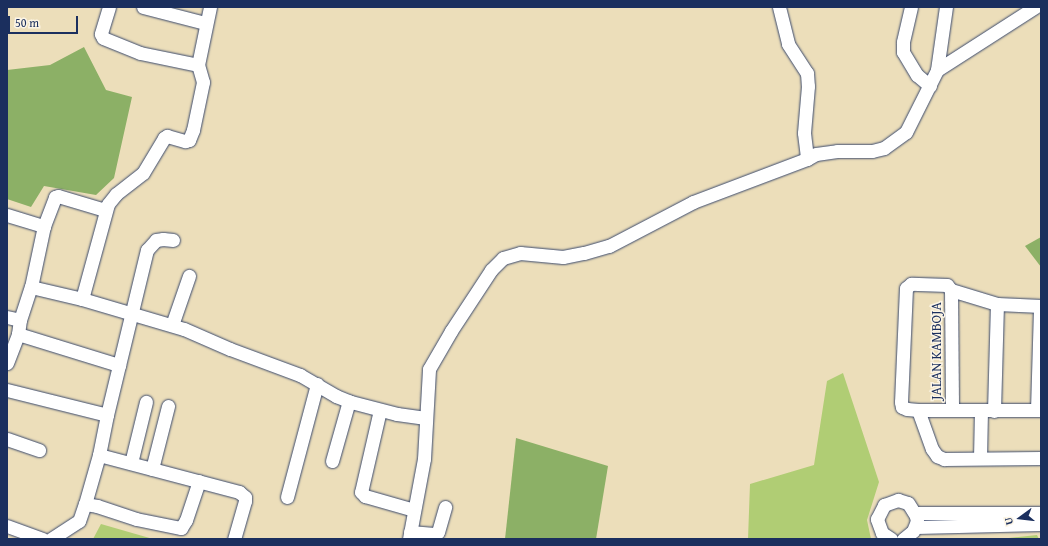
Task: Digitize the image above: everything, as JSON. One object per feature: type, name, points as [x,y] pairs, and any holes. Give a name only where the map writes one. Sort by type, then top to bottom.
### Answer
[{"type":"street","points":[[109,7],[101,34],[103,38],[140,52],[198,65]]},
{"type":"street","points":[[143,7],[205,23]]},
{"type":"street","points":[[82,299],[105,210],[116,194],[143,173],[164,138],[167,136],[185,141],[189,140],[193,130],[203,82],[198,65],[205,23],[210,7]]},
{"type":"street","points":[[779,7],[788,44],[807,73],[808,86],[804,132],[807,159]]},
{"type":"street","points":[[910,7],[903,42],[903,52],[917,75],[930,86]]},
{"type":"street","points":[[445,507],[438,532],[434,534],[409,536],[424,459],[428,377],[432,361],[491,270],[503,258],[520,253],[563,257],[609,246],[693,202],[807,159],[816,154],[837,151],[872,151],[884,148],[906,132],[930,86],[937,70],[946,7]]},
{"type":"street","points":[[937,70],[1035,7]]},
{"type":"street","points":[[7,363],[18,334],[20,320],[31,287],[44,226],[56,196],[105,210]]},
{"type":"street","points":[[7,215],[44,226]]},
{"type":"street","points":[[51,539],[79,521],[85,504],[99,455],[107,415],[147,250],[156,240],[173,240]]},
{"type":"street","points":[[172,325],[189,276]]},
{"type":"street","name":"JALAN KAMBOJA","points":[[911,284],[938,284],[946,285],[951,290],[952,410],[918,410],[902,407],[906,288],[911,284]]},
{"type":"street","points":[[31,287],[82,299],[172,325],[230,349],[279,366],[317,384],[336,396],[349,401],[380,410],[426,418]]},
{"type":"street","points":[[951,290],[997,304],[1041,306],[1039,410],[952,410]]},
{"type":"street","points":[[980,458],[988,411],[997,304]]},
{"type":"street","points":[[7,317],[20,320]]},
{"type":"street","points":[[18,334],[119,365]]},
{"type":"street","points":[[287,497],[317,384]]},
{"type":"street","points":[[7,390],[107,415]]},
{"type":"street","points":[[332,461],[349,401]]},
{"type":"street","points":[[131,463],[146,402]]},
{"type":"street","points":[[152,469],[168,406]]},
{"type":"street","points":[[380,410],[361,492],[365,496],[414,510]]},
{"type":"street","points":[[918,410],[932,449],[937,456],[944,459],[1041,458]]},
{"type":"street","points":[[7,439],[39,450]]},
{"type":"street","points":[[99,455],[239,492],[245,497],[234,539]]},
{"type":"street","points":[[85,504],[97,506],[136,519],[181,528],[186,520],[199,481]]},
{"type":"street","points":[[887,538],[879,529],[877,519],[884,505],[893,500],[903,501],[912,507],[915,513],[916,526],[910,535],[903,539]]},
{"type":"street","points":[[915,513],[1041,513]]},
{"type":"street","points":[[916,526],[1041,524]]},
{"type":"street","points":[[7,526],[43,539]]},
{"type":"green space","points":[[84,47],[106,90],[132,97],[114,178],[96,195],[44,186],[31,207],[7,199],[7,70],[50,65]]},
{"type":"green space","points":[[1041,237],[1041,267],[1025,246]]},
{"type":"green space","points":[[843,373],[879,482],[867,520],[871,539],[748,539],[750,484],[814,465],[827,381]]},
{"type":"green space","points":[[516,438],[608,466],[596,539],[505,539]]},
{"type":"green space","points":[[101,524],[153,539],[93,539]]},
{"type":"green space","points":[[1037,535],[1039,539],[999,539]]}]
